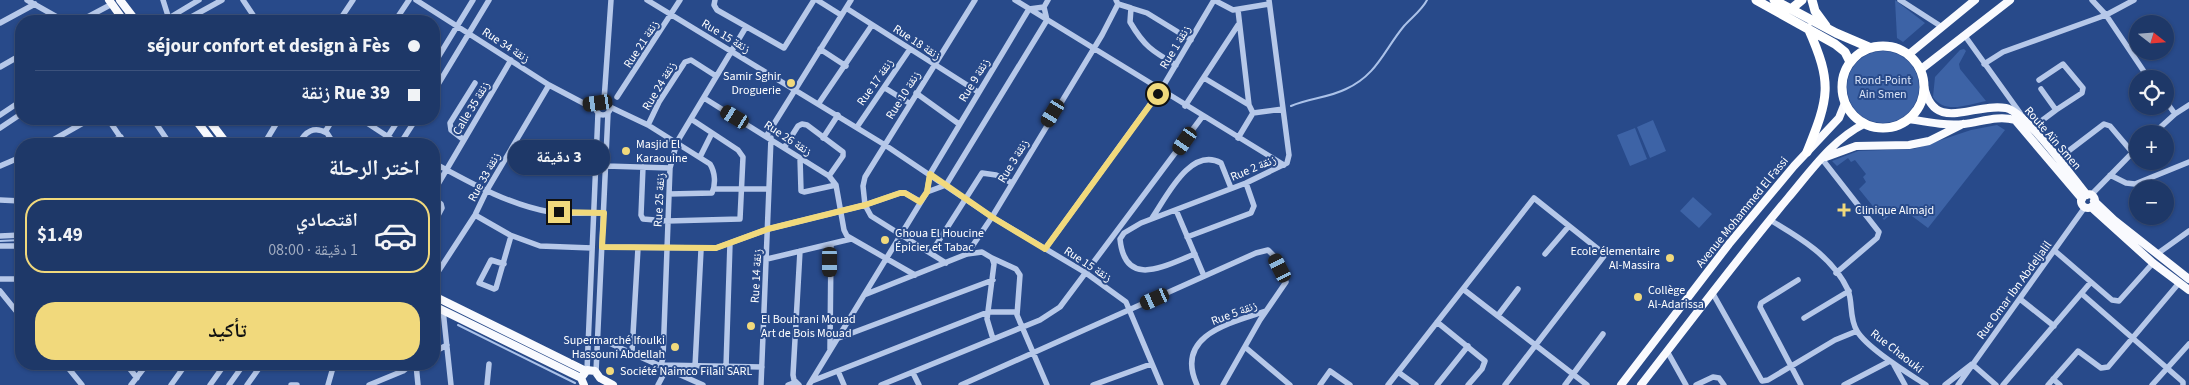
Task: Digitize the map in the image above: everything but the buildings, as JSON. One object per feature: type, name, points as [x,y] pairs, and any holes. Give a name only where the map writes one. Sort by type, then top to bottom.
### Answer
[{"type":"highway","points":[[1756,0],[1840,47],[1850,62]]},
{"type":"highway","points":[[1774,0],[1871,48]]},
{"type":"highway","points":[[1791,9],[1802,0]]},
{"type":"highway","points":[[1812,0],[1815,11],[1828,28]]},
{"type":"highway","points":[[1807,152],[1824,107],[1826,88],[1824,68],[1808,28]]},
{"type":"highway","points":[[1890,46],[1908,55],[1920,70],[1924,86],[1920,105],[1909,119],[1898,126],[1874,128],[1864,124],[1852,115],[1845,103],[1842,84],[1844,72],[1850,62],[1857,55],[1871,48],[1890,46]]},
{"type":"main road","points":[[120,0],[131,15]]},
{"type":"main road","points":[[1908,55],[1975,0]]},
{"type":"main road","points":[[1920,70],[2010,0]]},
{"type":"main road","points":[[111,2],[120,15]]},
{"type":"main road","name":"Route Aïn Smen","points":[[1924,86],[1928,102],[1941,112],[1948,114],[1988,107],[2006,108],[2015,111],[2058,159],[2088,201]]},
{"type":"main road","name":"Avenue Mohammed El Fassi","points":[[1621,385],[1729,244],[1807,152],[1839,118],[1845,103]]},
{"type":"main road","name":"Route Aïn Smen","points":[[1909,119],[1943,124],[1965,124],[1997,118],[2015,120],[2088,201]]},
{"type":"main road","points":[[1641,385],[1712,292],[1822,159],[1845,134],[1864,124]]},
{"type":"main road","points":[[1822,159],[1856,146],[1910,145],[1929,141],[1965,124]]},
{"type":"main road","points":[[200,125],[209,138]]},
{"type":"main road","points":[[213,125],[222,138]]},
{"type":"main road","points":[[2088,201],[2189,279]]},
{"type":"main road","points":[[2088,201],[2154,263],[2189,290]]},
{"type":"main road","points":[[440,299],[585,376]]},
{"type":"main road","points":[[440,309],[585,376],[598,378],[613,385]]},
{"type":"street","points":[[27,0],[54,15]]},
{"type":"street","points":[[163,0],[166,15]]},
{"type":"street","points":[[175,15],[199,0]]},
{"type":"street","points":[[195,15],[222,0]]},
{"type":"street","points":[[243,0],[253,15]]},
{"type":"street","points":[[343,15],[353,0]]},
{"type":"street","points":[[399,15],[409,0]]},
{"type":"street","name":"Rue 34 زنقة","points":[[416,0],[549,85],[587,105],[604,107]]},
{"type":"street","points":[[440,54],[473,0]]},
{"type":"street","points":[[440,81],[489,0]]},
{"type":"street","points":[[585,376],[594,213],[604,107],[611,0]]},
{"type":"street","name":"Rue 15 زنقة","points":[[647,0],[794,89]]},
{"type":"street","name":"Rue 21 زنقة","points":[[604,107],[617,97],[680,0]]},
{"type":"street","points":[[715,0],[714,5],[717,10],[780,47],[786,46],[815,0],[841,16]]},
{"type":"street","name":"Rue 14 زنقة","points":[[761,384],[768,229],[769,137],[794,89],[851,0]]},
{"type":"street","name":"Rue 10 زنقة","points":[[865,205],[863,186],[865,177],[974,0]]},
{"type":"street","name":"Rue 2 زنقة","points":[[1015,0],[1202,117],[1284,165]]},
{"type":"street","points":[[927,192],[946,185],[1047,20],[1044,7],[1048,0]]},
{"type":"street","points":[[1214,0],[1228,8],[1238,10],[1269,2],[1289,155],[1284,165]]},
{"type":"street","name":"Rue 1 زنقة","points":[[1045,249],[1160,90],[1214,0]]},
{"type":"street","points":[[1900,0],[1942,26]]},
{"type":"street","points":[[2092,0],[2106,15],[2143,70]]},
{"type":"street","points":[[1984,64],[1995,56],[2016,47],[2106,15],[2134,0]]},
{"type":"street","points":[[90,15],[111,2]]},
{"type":"street","points":[[1117,2],[1147,13],[1191,40]]},
{"type":"street","name":"Rue 3 زنقة","points":[[967,254],[992,217],[1092,48],[1117,2]]},
{"type":"street","points":[[0,23],[35,4]]},
{"type":"street","points":[[1029,9],[1044,7]]},
{"type":"street","name":"Rue 18 زنقة","points":[[846,8],[978,92]]},
{"type":"street","points":[[1131,8],[1130,22],[1145,45],[1176,65]]},
{"type":"street","name":"Rue 9 زنقة","points":[[930,174],[1029,9]]},
{"type":"street","points":[[1238,10],[1238,25],[1249,105],[1253,113]]},
{"type":"street","points":[[819,103],[846,66],[872,25]]},
{"type":"street","points":[[1185,106],[1238,25]]},
{"type":"street","name":"Rue 25 زنقة","points":[[664,367],[670,168],[677,142],[746,27]]},
{"type":"street","points":[[1965,36],[2030,126],[2082,93],[2083,88],[2063,64],[2039,80]]},
{"type":"street","points":[[820,49],[846,66]]},
{"type":"street","name":"Rue 17 زنقة","points":[[857,127],[910,49]]},
{"type":"street","points":[[0,67],[15,58]]},
{"type":"street","name":"Calle 35 زنقة","points":[[440,180],[511,60]]},
{"type":"street","name":"Rue 24 زنقة","points":[[648,125],[659,102],[685,62],[695,62],[716,76]]},
{"type":"street","points":[[1204,78],[1249,105]]},
{"type":"street","points":[[464,140],[451,130],[450,124],[475,83]]},
{"type":"street","name":"Rue 33 زنقة","points":[[440,269],[475,215],[487,190],[549,85]]},
{"type":"street","points":[[885,88],[909,103]]},
{"type":"street","points":[[794,89],[885,144],[930,174],[927,192],[810,383]]},
{"type":"street","points":[[2041,89],[2056,110]]},
{"type":"street","points":[[916,93],[959,124]]},
{"type":"street","name":"Rue 26 زنقة","points":[[704,98],[829,176],[836,185],[844,230],[852,239]]},
{"type":"street","points":[[0,115],[15,105]]},
{"type":"street","points":[[2163,125],[2189,105]]},
{"type":"street","points":[[604,107],[648,125],[700,157],[713,168],[714,189],[710,194],[669,194]]},
{"type":"street","points":[[598,378],[598,338],[606,166],[604,107]]},
{"type":"street","points":[[1253,113],[1283,109]]},
{"type":"street","points":[[1238,138],[1253,113]]},
{"type":"street","points":[[823,138],[838,115]]},
{"type":"street","points":[[881,385],[1051,315],[1060,308],[1202,117]]},
{"type":"street","points":[[0,128],[15,118]]},
{"type":"street","points":[[643,167],[641,215],[646,220],[738,221],[741,217],[743,157],[738,150],[691,119]]},
{"type":"street","points":[[784,148],[802,124],[807,125],[843,152],[829,176]]},
{"type":"street","points":[[2058,159],[2104,124],[2110,126],[2129,148]]},
{"type":"street","points":[[57,138],[79,125]]},
{"type":"street","points":[[112,125],[121,137]]},
{"type":"street","points":[[157,125],[166,138]]},
{"type":"street","points":[[268,138],[275,125]]},
{"type":"street","points":[[326,132],[330,125]]},
{"type":"street","points":[[369,125],[387,137],[395,125]]},
{"type":"street","points":[[404,138],[412,125]]},
{"type":"street","points":[[302,138],[305,133],[316,129],[326,132],[331,138]]},
{"type":"street","points":[[700,157],[712,133]]},
{"type":"street","name":"Rue Omar Ibn Abdeljalil","points":[[1958,385],[2055,251],[2088,201],[2110,174],[2129,155]]},
{"type":"street","points":[[800,158],[801,191],[836,185]]},
{"type":"street","points":[[1152,218],[1182,174],[1200,160],[1212,159],[1221,163],[1231,188]]},
{"type":"street","points":[[1822,159],[1879,232],[1877,238],[1836,273]]},
{"type":"street","points":[[0,166],[15,160]]},
{"type":"street","points":[[2110,174],[2126,183],[2135,184],[2189,162]]},
{"type":"street","name":"Rue 2 زنقة","points":[[1120,239],[1124,233],[1152,218],[1246,183],[1284,165]]},
{"type":"street","points":[[440,166],[487,190],[551,212],[604,213]]},
{"type":"street","points":[[606,166],[670,168]]},
{"type":"street","points":[[931,253],[982,173],[996,175],[1012,183]]},
{"type":"street","name":"Rue 15 زنقة","points":[[930,174],[992,217],[1086,273],[1126,302],[1130,310]]},
{"type":"street","points":[[1187,237],[1251,213],[1254,206],[1246,183]]},
{"type":"street","points":[[714,189],[769,190]]},
{"type":"street","points":[[602,247],[701,250],[716,248],[768,229],[865,205],[900,193],[905,193],[920,202]]},
{"type":"street","points":[[1388,385],[1532,199],[1538,200],[1604,253],[1604,258],[1535,344],[1505,385]]},
{"type":"street","points":[[0,200],[15,200]]},
{"type":"street","points":[[865,205],[871,216],[946,263]]},
{"type":"street","points":[[1176,210],[1204,276]]},
{"type":"street","points":[[475,215],[511,236],[540,246],[592,248]]},
{"type":"street","name":"Rue Chaouki","points":[[1770,220],[1812,246],[1836,273],[1849,292],[1851,312],[1857,331],[1891,362],[1926,385]]},
{"type":"street","points":[[1545,254],[1569,226]]},
{"type":"street","points":[[2157,254],[2189,231]]},
{"type":"street","points":[[0,236],[15,235]]},
{"type":"street","points":[[504,264],[491,260],[479,283],[495,289],[504,264],[511,236]]},
{"type":"street","points":[[1112,238],[1120,239],[1125,257],[1131,267],[1137,270],[1149,271],[1195,254]]},
{"type":"street","points":[[767,259],[852,239],[915,275]]},
{"type":"street","points":[[726,367],[730,243]]},
{"type":"street","points":[[830,245],[830,349]]},
{"type":"street","points":[[0,246],[15,246]]},
{"type":"street","points":[[632,352],[638,248]]},
{"type":"street","points":[[696,367],[701,250]]},
{"type":"street","points":[[961,385],[1256,253],[1268,250],[1273,255],[1286,282],[1266,311],[1224,385]]},
{"type":"street","points":[[788,385],[798,383],[793,374],[800,251]]},
{"type":"street","points":[[2055,251],[2112,300],[2119,301],[2154,263]]},
{"type":"street","points":[[864,295],[967,254],[982,252],[1016,270],[1020,275],[1016,312],[1047,385]]},
{"type":"street","points":[[992,258],[994,264],[988,325],[994,339]]},
{"type":"street","points":[[0,279],[15,279]]},
{"type":"street","points":[[836,339],[993,280]]},
{"type":"street","points":[[1798,280],[1760,305],[1760,310],[1801,385]]},
{"type":"street","points":[[2003,385],[2091,282]]},
{"type":"street","points":[[2048,385],[2078,350],[2101,368],[2107,368],[2179,282]]},
{"type":"street","points":[[1463,289],[1498,314],[1587,385]]},
{"type":"street","points":[[1498,314],[1518,289]]},
{"type":"street","points":[[0,291],[15,309]]},
{"type":"street","points":[[1712,292],[1761,379],[1768,380],[1835,340],[1857,331]]},
{"type":"street","points":[[1804,318],[1849,292]]},
{"type":"street","points":[[2082,294],[2183,382],[2183,385]]},
{"type":"street","points":[[2020,299],[2054,326]]},
{"type":"street","points":[[443,310],[450,385]]},
{"type":"street","points":[[1130,310],[1161,385]]},
{"type":"street","name":"Rue 5 زنقة","points":[[1197,385],[1190,366],[1191,358],[1206,335],[1233,322],[1266,311]]},
{"type":"street","points":[[810,383],[988,312],[1016,312]]},
{"type":"street","points":[[1437,322],[1485,361],[1482,368],[1468,385]]},
{"type":"street","points":[[1565,385],[1604,334]]},
{"type":"street","points":[[598,338],[703,385]]},
{"type":"street","points":[[2152,385],[2166,367],[2189,344]]},
{"type":"street","points":[[440,349],[447,345]]},
{"type":"street","points":[[1437,385],[1468,346]]},
{"type":"street","points":[[1245,347],[1290,385]]},
{"type":"street","points":[[1667,352],[1686,385]]},
{"type":"street","points":[[1844,385],[1891,362],[1905,385]]},
{"type":"street","points":[[487,385],[489,364]]},
{"type":"street","points":[[1093,385],[1151,364]]},
{"type":"street","points":[[1945,385],[1972,364],[1996,385]]},
{"type":"street","points":[[664,367],[762,368]]},
{"type":"street","points":[[658,385],[664,367]]},
{"type":"street","points":[[70,370],[82,385]]},
{"type":"street","points":[[131,370],[137,378]]},
{"type":"street","points":[[131,385],[143,370]]},
{"type":"street","points":[[171,385],[182,370]]},
{"type":"street","points":[[210,385],[221,370]]},
{"type":"street","points":[[229,385],[240,370]]},
{"type":"street","points":[[247,385],[258,370]]},
{"type":"street","points":[[328,385],[332,370]]},
{"type":"street","points":[[369,385],[404,370]]},
{"type":"street","points":[[417,370],[418,385]]},
{"type":"street","points":[[838,371],[844,385]]},
{"type":"street","points":[[1320,385],[1330,371],[1350,385]]},
{"type":"street","points":[[1398,372],[1416,385]]},
{"type":"street","points":[[913,373],[919,385]]},
{"type":"street","points":[[1696,385],[1713,376],[1719,378],[1724,385]]},
{"type":"street","points":[[387,378],[387,385]]},
{"type":"street","points":[[2053,379],[2060,385]]},
{"type":"street","points":[[752,385],[761,384]]},
{"type":"street","points":[[291,385],[297,385]]},
{"type":"green space","points":[[1895,0],[1925,23],[1903,42],[1897,38]]},
{"type":"green space","points":[[1964,49],[1966,51],[1959,64],[1960,69],[1986,101],[1958,107],[1944,106],[1933,97],[1935,77],[1960,50]]},
{"type":"green space","name":"Rond-Point Ain Smen","points":[[1883,51],[1903,57],[1913,67],[1919,87],[1913,107],[1903,117],[1883,123],[1863,117],[1853,107],[1847,87],[1853,67],[1863,57]]},
{"type":"green space","points":[[1653,120],[1666,151],[1650,158],[1637,127]]},
{"type":"green space","points":[[1997,125],[2005,130],[1928,228],[1900,207],[1884,220],[1859,189],[1866,182],[1863,177],[1866,174],[1855,160],[1851,162],[1848,158],[1837,166],[1832,161],[1858,151],[1914,149],[1971,130]]},
{"type":"green space","points":[[1635,128],[1647,159],[1630,166],[1617,135]]},
{"type":"green space","points":[[1693,197],[1712,214],[1699,228],[1680,211]]},
{"type":"waterway","points":[[1291,106],[1339,92],[1365,77],[1404,26],[1427,0]]},
{"type":"waterway","points":[[0,241],[15,240]]},
{"type":"waterway","points":[[458,325],[575,383]]},
{"type":"place","name":"Samir Sghir Droguerie","points":[[791,83]]},
{"type":"place","name":"Masjid El Karaouine","points":[[626,151]]},
{"type":"place","name":"Clinique Almajd","points":[[1844,210]]},
{"type":"place","name":"Ghoua El Houcine Épicier et Tabac","points":[[885,240]]},
{"type":"place","name":"Ecole élementaire Al-Massira","points":[[1670,258]]},
{"type":"place","name":"Collège Al-Adarissa","points":[[1638,297]]},
{"type":"place","name":"El Bouhrani Mouad Art de Bois Mouad","points":[[751,326]]},
{"type":"place","name":"Supermarché Ifoulki Hassouni Abdellah","points":[[675,347]]},
{"type":"place","name":"Société Naimco Filali SARL","points":[[610,371]]},
{"type":"route","points":[[559,212],[604,213],[602,247],[701,250],[724,246],[768,229],[884,200],[900,193],[905,193],[920,202],[927,192],[930,174],[992,217],[1045,249],[1158,94]]}]
